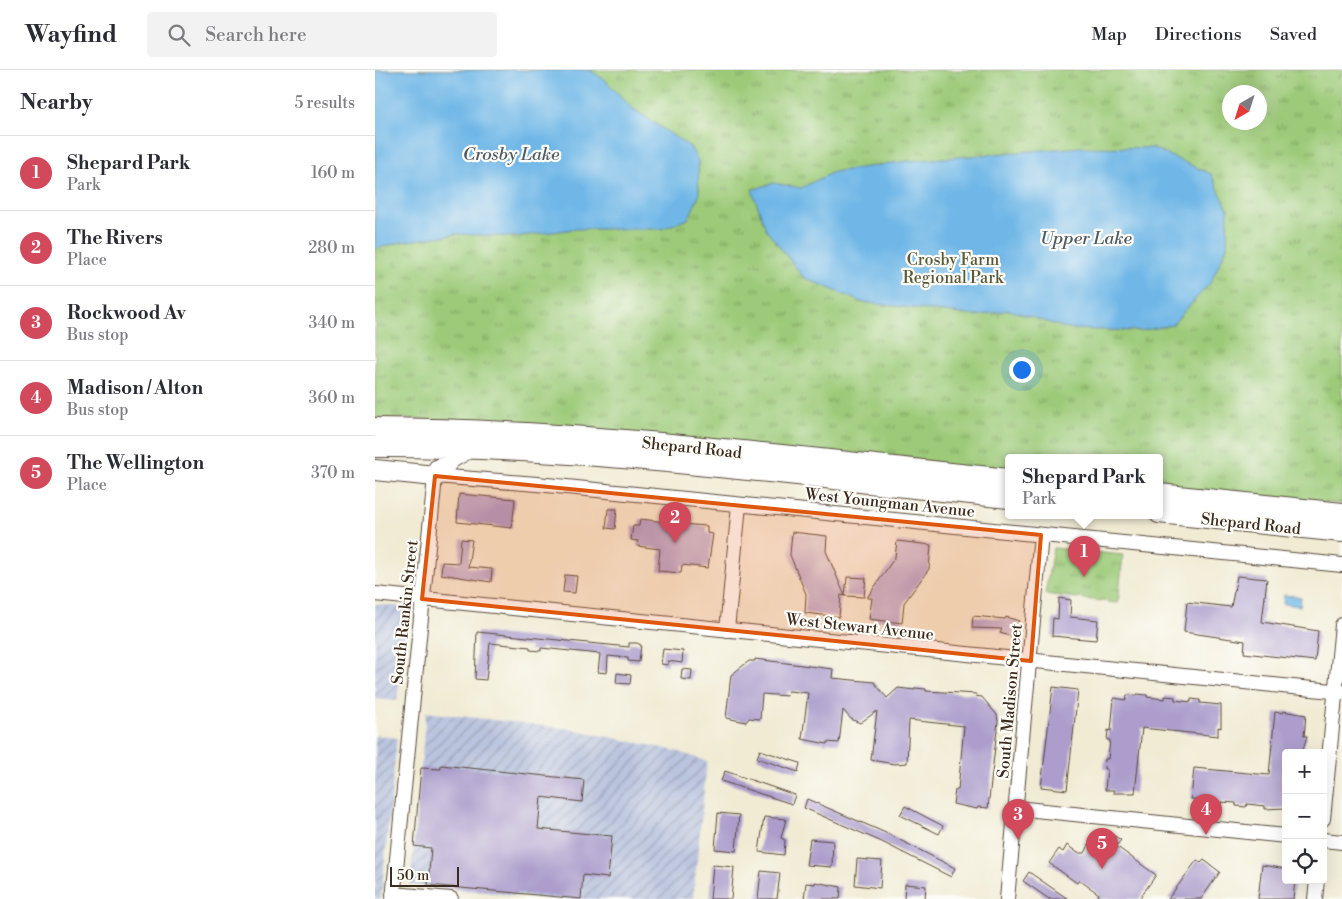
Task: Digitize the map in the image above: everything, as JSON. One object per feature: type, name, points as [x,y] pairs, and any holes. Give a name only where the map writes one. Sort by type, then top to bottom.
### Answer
[{"type":"highway","name":"Shepard Road","points":[[375,428],[506,431],[621,440],[1005,479]]},
{"type":"highway","points":[[375,428],[420,435],[438,448],[443,439],[449,437],[506,431]]},
{"type":"highway","name":"Shepard Road","points":[[375,447],[467,449],[608,458],[1005,498]]},
{"type":"highway","points":[[375,470],[435,476],[451,458],[467,449]]},
{"type":"highway","name":"Shepard Road","points":[[1163,494],[1342,513]]},
{"type":"highway","points":[[1285,507],[1342,517]]},
{"type":"highway","name":"Shepard Road","points":[[1163,513],[1342,532]]},
{"type":"street","name":"South Rankin Street","points":[[393,897],[438,448]]},
{"type":"street","name":"West Youngman Avenue","points":[[435,476],[1342,566]]},
{"type":"street","points":[[727,630],[739,505]]},
{"type":"street","name":"South Madison Street","points":[[1007,899],[1031,661],[1041,535]]},
{"type":"street","name":"West Stewart Avenue","points":[[375,594],[1339,692]]},
{"type":"street","points":[[1326,794],[1339,692],[1342,625]]},
{"type":"street","points":[[1016,808],[1282,836]]},
{"type":"street","points":[[1327,840],[1342,842]]},
{"type":"street","points":[[1315,899],[1317,884]]},
{"type":"street","points":[[393,897],[451,899]]},
{"type":"highlighted area","points":[[435,476],[1041,535],[1031,661],[422,599]]},
{"type":"shaded area","points":[[375,604],[403,607],[408,612],[397,701],[375,699]]},
{"type":"shaded area","points":[[426,712],[571,729],[672,750],[707,761],[693,899],[554,899],[410,885]]},
{"type":"shaded area","points":[[375,735],[397,738],[381,899],[375,899]]},
{"type":"green space","name":"Crosby Farm Regional Park","points":[[375,70],[1342,70],[1342,504],[1163,487],[1163,454],[1005,454],[1005,473],[447,420],[375,418]]},
{"type":"green space","points":[[1053,548],[1123,555],[1118,603],[1045,594]]},
{"type":"water","name":"Crosby Lake","points":[[375,70],[590,70],[606,81],[632,108],[690,147],[698,161],[699,196],[688,219],[661,229],[575,229],[515,237],[458,234],[401,242],[375,249]]},
{"type":"water","name":"Upper Lake","points":[[1080,147],[1152,148],[1211,174],[1228,209],[1227,247],[1211,282],[1172,325],[1140,331],[1069,329],[1009,310],[977,316],[861,302],[803,277],[766,229],[752,190],[773,183],[801,188],[833,172],[907,161]]},
{"type":"water","points":[[1284,595],[1301,597],[1300,606],[1283,604]]},
{"type":"building","points":[[459,494],[515,499],[512,528],[457,522]]},
{"type":"building","points":[[608,509],[617,509],[615,529],[606,528]]},
{"type":"building","points":[[675,517],[682,518],[681,524],[707,526],[707,533],[713,534],[708,568],[682,565],[681,573],[658,571],[660,549],[637,546],[638,541],[631,540],[633,526],[639,526],[640,519],[674,523]]},
{"type":"building","points":[[792,532],[827,536],[826,551],[845,596],[841,595],[839,617],[805,613],[806,594],[790,555]]},
{"type":"building","points":[[461,539],[472,540],[468,567],[492,569],[491,582],[441,574],[442,562],[459,563]]},
{"type":"building","points":[[897,541],[931,545],[929,569],[904,603],[902,623],[869,619],[872,598],[867,598],[895,557]]},
{"type":"building","points":[[565,575],[577,576],[575,593],[563,592]]},
{"type":"building","points":[[1237,576],[1267,579],[1262,622],[1318,631],[1315,661],[1244,653],[1245,641],[1184,632],[1187,602],[1231,607]]},
{"type":"building","points":[[847,577],[866,578],[864,597],[845,596]]},
{"type":"building","points":[[1059,598],[1071,600],[1070,617],[1098,620],[1096,640],[1052,636],[1053,618],[1058,619]]},
{"type":"building","points":[[973,616],[1005,619],[1006,617],[1019,621],[1013,637],[1000,633],[1002,629],[972,628]]},
{"type":"building","points":[[477,632],[629,647],[629,643],[637,643],[641,645],[639,662],[628,661],[628,658],[608,656],[607,673],[598,672],[600,654],[541,648],[541,651],[530,650],[530,647],[490,643],[486,680],[475,679]]},
{"type":"building","points":[[663,649],[683,651],[682,663],[668,661],[668,665],[661,664]]},
{"type":"building","points":[[755,659],[833,669],[832,678],[874,682],[887,698],[898,688],[977,694],[976,696],[982,697],[997,715],[998,721],[988,808],[978,807],[977,809],[953,804],[955,790],[958,790],[964,726],[909,720],[907,763],[894,764],[871,760],[877,711],[860,723],[851,719],[843,710],[839,743],[827,742],[827,744],[802,739],[808,693],[788,691],[787,696],[762,694],[760,719],[749,718],[746,722],[726,718],[731,675],[749,661],[755,661]]},
{"type":"building","points":[[682,669],[692,670],[691,680],[681,679]]},
{"type":"building","points":[[617,673],[631,675],[630,684],[616,683]]},
{"type":"building","points":[[1053,687],[1078,690],[1067,790],[1041,787]]},
{"type":"building","points":[[1137,694],[1165,699],[1165,696],[1175,697],[1175,700],[1191,702],[1191,699],[1200,700],[1200,703],[1221,705],[1221,728],[1218,727],[1218,736],[1142,728],[1135,793],[1113,793],[1114,790],[1105,790],[1107,769],[1104,769],[1105,759],[1108,759],[1110,740],[1107,740],[1108,730],[1111,731],[1114,698],[1126,700],[1127,695],[1137,696]]},
{"type":"building","points":[[1283,711],[1306,715],[1304,736],[1307,736],[1303,749],[1282,749],[1282,808],[1265,809],[1265,806],[1247,804],[1246,807],[1236,806],[1236,803],[1221,802],[1221,805],[1211,804],[1211,801],[1191,799],[1194,768],[1269,775],[1275,712],[1283,713]]},
{"type":"building","points":[[760,750],[800,763],[798,772],[757,758]]},
{"type":"building","points":[[441,765],[584,780],[582,802],[541,797],[538,829],[612,836],[608,878],[583,875],[581,899],[428,885],[431,848],[414,846],[421,768],[441,769]]},
{"type":"building","points":[[725,771],[795,795],[792,804],[721,781]]},
{"type":"building","points":[[807,799],[886,833],[955,868],[951,877],[882,842],[804,808]]},
{"type":"building","points":[[905,806],[943,826],[939,834],[900,815]]},
{"type":"building","points":[[718,813],[739,815],[736,851],[715,849]]},
{"type":"building","points":[[764,817],[786,819],[781,838],[785,840],[784,855],[759,852]]},
{"type":"building","points":[[1113,835],[1121,840],[1116,846],[1156,875],[1139,899],[1096,899],[1099,894],[1079,880],[1077,883],[1049,863],[1059,849],[1063,852],[1067,845],[1078,853],[1085,853],[1091,841],[1108,842]]},
{"type":"building","points":[[810,839],[833,841],[832,867],[806,865]]},
{"type":"building","points":[[857,859],[882,861],[880,888],[855,885]]},
{"type":"building","points":[[1197,860],[1201,863],[1204,860],[1220,872],[1201,899],[1168,899]]},
{"type":"building","points":[[713,865],[734,867],[731,899],[710,899]]},
{"type":"building","points":[[1262,865],[1282,868],[1282,884],[1295,884],[1293,899],[1258,899]]},
{"type":"building","points":[[761,871],[780,873],[777,899],[758,899]]},
{"type":"building","points":[[1029,872],[1068,899],[1049,899],[1023,881]]},
{"type":"building","points":[[815,882],[841,887],[840,899],[804,899],[806,883],[815,884]]},
{"type":"building","points":[[905,884],[926,886],[925,899],[904,899]]},
{"type":"place","name":"The Rivers","points":[[675,543]]},
{"type":"place","name":"Shepard Park","points":[[1084,577]]},
{"type":"place","name":"Madison / Alton","points":[[1206,835]]},
{"type":"place","name":"Rockwood Av","points":[[1018,840]]},
{"type":"place","name":"The Wellington","points":[[1102,869]]}]
